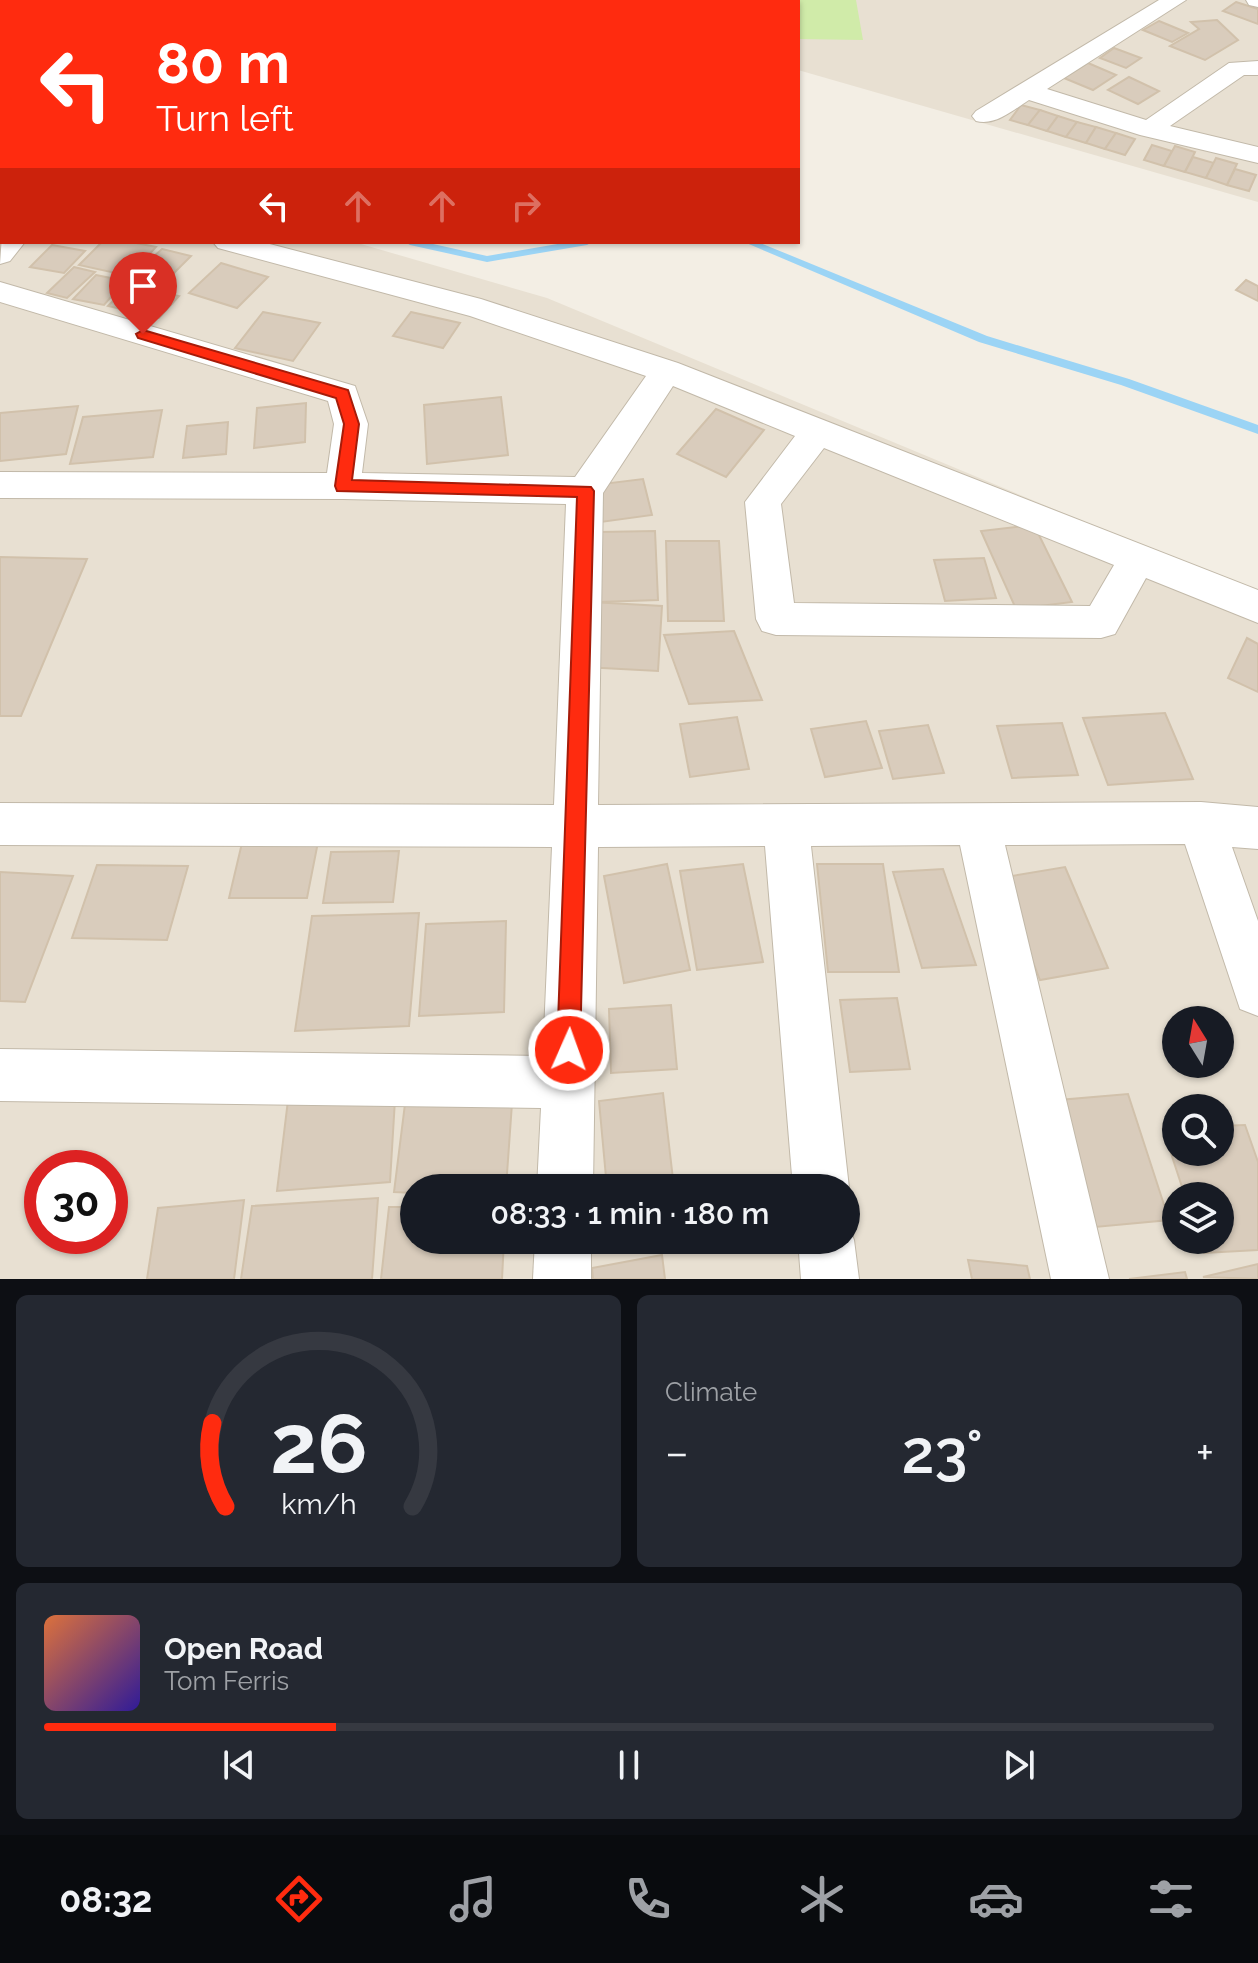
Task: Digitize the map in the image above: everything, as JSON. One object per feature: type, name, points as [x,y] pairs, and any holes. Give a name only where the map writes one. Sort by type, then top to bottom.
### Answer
[{"type":"street","points":[[985,116],[1175,0]]},
{"type":"street","points":[[1149,129],[1238,68],[1258,68]]},
{"type":"street","points":[[1027,91],[1149,129],[1258,155]]},
{"type":"street","points":[[236,244],[481,309],[666,371],[1258,607]]},
{"type":"street","points":[[0,292],[343,394],[351,424],[343,486]]},
{"type":"street","points":[[565,1174],[585,491],[666,371]]},
{"type":"street","points":[[819,430],[763,502],[776,619],[1101,622],[1138,558]]},
{"type":"street","points":[[0,485],[343,486],[585,491]]},
{"type":"street","points":[[0,824],[978,826],[1201,823],[1258,828]]},
{"type":"street","points":[[1201,823],[1258,991]]},
{"type":"street","points":[[786,826],[820,1174]]},
{"type":"street","points":[[978,826],[1080,1279]]},
{"type":"street","points":[[0,1075],[568,1082]]},
{"type":"street","points":[[562,1279],[563,1254]]},
{"type":"street","points":[[827,1254],[830,1279]]},
{"type":"shaded area","points":[[800,0],[1258,0],[1258,202],[800,71]]},
{"type":"shaded area","points":[[0,244],[361,244],[547,298],[1258,594],[1258,1279],[0,1279]]},
{"type":"green space","points":[[800,0],[856,0],[863,40],[800,39]]},
{"type":"building","points":[[1236,2],[1258,9],[1258,24],[1223,11]]},
{"type":"building","points":[[1217,20],[1238,40],[1205,60],[1170,46],[1199,29],[1191,22]]},
{"type":"building","points":[[1159,21],[1188,33],[1172,42],[1143,30]]},
{"type":"building","points":[[1114,48],[1141,58],[1126,68],[1100,58]]},
{"type":"building","points":[[1088,63],[1116,75],[1093,90],[1064,78]]},
{"type":"building","points":[[1129,77],[1159,91],[1138,104],[1108,90]]},
{"type":"building","points":[[1021,105],[1040,110],[1028,125],[1010,120]]},
{"type":"building","points":[[1040,110],[1058,116],[1047,131],[1028,125]]},
{"type":"building","points":[[1058,116],[1077,122],[1066,137],[1047,131]]},
{"type":"building","points":[[1077,122],[1096,127],[1086,143],[1066,137]]},
{"type":"building","points":[[1096,127],[1116,133],[1105,149],[1086,143]]},
{"type":"building","points":[[1116,133],[1135,139],[1125,155],[1105,149]]},
{"type":"building","points":[[1152,145],[1172,151],[1164,166],[1144,160]]},
{"type":"building","points":[[1175,146],[1195,152],[1185,172],[1164,166]]},
{"type":"building","points":[[1193,157],[1214,163],[1206,178],[1185,172]]},
{"type":"building","points":[[1216,158],[1237,164],[1227,185],[1206,178]]},
{"type":"building","points":[[1235,169],[1256,175],[1249,191],[1227,185]]},
{"type":"building","points":[[100,244],[156,247],[129,276],[79,265]]},
{"type":"building","points":[[52,245],[85,251],[64,273],[30,267]]},
{"type":"building","points":[[162,249],[191,256],[163,284],[132,276]]},
{"type":"building","points":[[221,263],[268,277],[237,308],[189,293]]},
{"type":"building","points":[[74,267],[95,272],[67,298],[47,293]]},
{"type":"building","points":[[96,275],[125,281],[104,305],[73,299]]},
{"type":"building","points":[[1246,280],[1258,286],[1258,301],[1236,290]]},
{"type":"building","points":[[129,285],[179,296],[159,318],[108,306]]},
{"type":"building","points":[[263,312],[320,323],[293,361],[235,348]]},
{"type":"building","points":[[411,312],[460,323],[443,348],[393,336]]},
{"type":"building","points":[[501,397],[508,455],[427,464],[424,405]]},
{"type":"building","points":[[306,403],[305,442],[254,448],[257,408]]},
{"type":"building","points":[[78,406],[66,454],[0,461],[0,413]]},
{"type":"building","points":[[716,409],[764,430],[726,477],[677,454]]},
{"type":"building","points":[[162,410],[153,457],[70,464],[83,417]]},
{"type":"building","points":[[228,422],[226,454],[183,458],[187,426]]},
{"type":"building","points":[[643,479],[652,515],[601,522],[594,485]]},
{"type":"building","points":[[1034,525],[1072,602],[1016,609],[981,531]]},
{"type":"building","points":[[655,531],[658,600],[599,602],[599,532]]},
{"type":"building","points":[[666,541],[719,541],[724,621],[668,621]]},
{"type":"building","points":[[0,557],[87,559],[21,716],[0,716]]},
{"type":"building","points":[[984,558],[996,598],[945,601],[934,560]]},
{"type":"building","points":[[591,602],[662,606],[658,671],[584,667]]},
{"type":"building","points":[[734,631],[762,700],[689,704],[664,635]]},
{"type":"building","points":[[1247,638],[1258,644],[1258,692],[1228,678]]},
{"type":"building","points":[[1165,713],[1193,779],[1108,785],[1083,718]]},
{"type":"building","points":[[737,717],[749,769],[690,777],[680,724]]},
{"type":"building","points":[[866,721],[882,768],[825,777],[811,729]]},
{"type":"building","points":[[1062,723],[1078,775],[1012,778],[997,726]]},
{"type":"building","points":[[928,725],[944,773],[893,779],[879,731]]},
{"type":"building","points":[[318,842],[307,898],[229,898],[242,843]]},
{"type":"building","points":[[399,851],[393,902],[323,903],[331,852]]},
{"type":"building","points":[[667,864],[690,970],[624,983],[604,876]]},
{"type":"building","points":[[743,864],[763,962],[697,970],[680,871]]},
{"type":"building","points":[[817,864],[883,864],[899,972],[828,972]]},
{"type":"building","points":[[97,865],[188,866],[167,940],[72,938]]},
{"type":"building","points":[[1065,867],[1108,968],[1040,980],[1000,878]]},
{"type":"building","points":[[943,869],[976,965],[922,968],[893,872]]},
{"type":"building","points":[[0,872],[73,876],[25,1002],[0,1001]]},
{"type":"building","points":[[419,913],[409,1026],[295,1031],[312,916]]},
{"type":"building","points":[[506,921],[504,1012],[419,1016],[426,924]]},
{"type":"building","points":[[897,998],[910,1069],[850,1072],[840,1000]]},
{"type":"building","points":[[671,1005],[677,1069],[611,1073],[609,1009]]},
{"type":"building","points":[[396,1083],[390,1182],[277,1191],[289,1092]]},
{"type":"building","points":[[407,1088],[513,1089],[507,1174],[400,1174],[400,1192],[394,1192]]},
{"type":"building","points":[[663,1093],[672,1174],[606,1174],[599,1101]]},
{"type":"building","points":[[1128,1094],[1162,1198],[1162,1221],[1095,1227],[1059,1100]]},
{"type":"building","points":[[1234,1125],[1245,1125],[1258,1162],[1258,1250],[1234,1251],[1234,1182],[1180,1182],[1175,1166],[1234,1166]]},
{"type":"building","points":[[378,1198],[372,1279],[241,1279],[252,1206]]},
{"type":"building","points":[[244,1200],[234,1279],[147,1279],[158,1208]]},
{"type":"building","points":[[389,1207],[400,1207],[400,1254],[503,1254],[502,1279],[381,1279]]},
{"type":"building","points":[[662,1255],[665,1279],[593,1279],[592,1268]]},
{"type":"building","points":[[968,1260],[1027,1266],[1030,1279],[972,1279]]},
{"type":"building","points":[[1258,1264],[1258,1279],[1203,1277]]},
{"type":"building","points":[[1185,1272],[1187,1279],[1129,1279]]},
{"type":"waterway","points":[[419,244],[487,259],[575,244]]},
{"type":"waterway","points":[[754,244],[983,339],[1125,382],[1258,430]]},
{"type":"route","points":[[143,334],[343,394],[351,424],[343,486],[585,491],[569,1050]]}]
